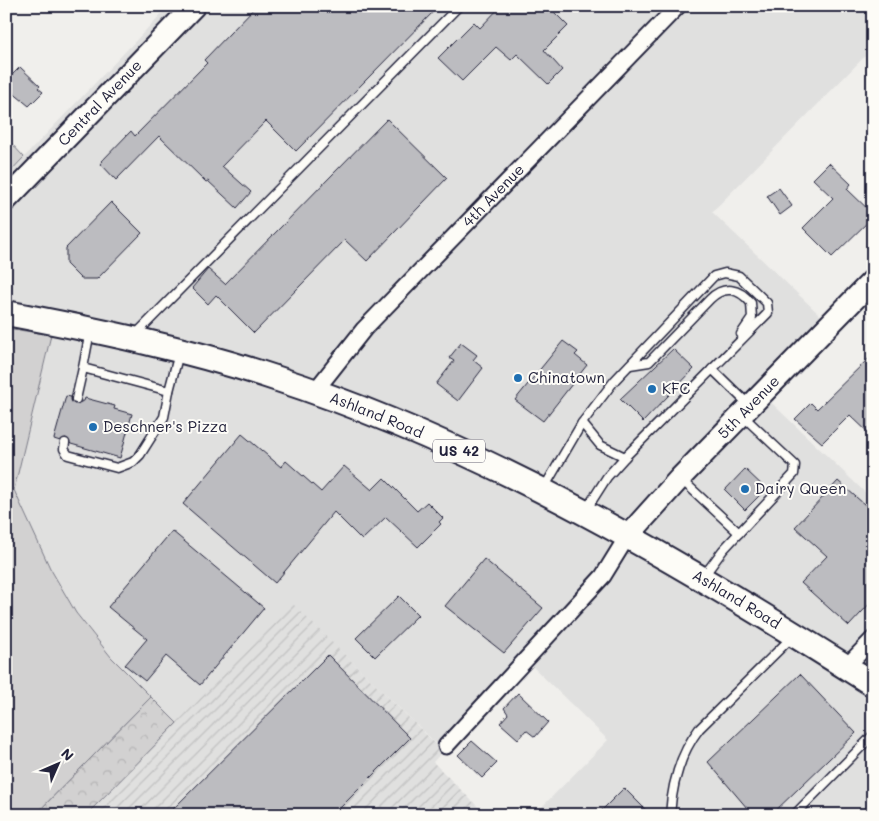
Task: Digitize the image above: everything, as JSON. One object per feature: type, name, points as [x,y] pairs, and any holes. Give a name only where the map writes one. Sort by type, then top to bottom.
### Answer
[{"type":"main road","name":"Ashland Road","points":[[6,313],[179,350],[248,369],[315,392],[428,436],[542,492],[627,537],[702,579],[873,684]]},
{"type":"street","name":"Central Avenue","points":[[6,200],[194,6]]},
{"type":"street","name":"4th Avenue","points":[[315,392],[364,329],[678,6]]},
{"type":"street","name":"5th Avenue","points":[[627,537],[680,478],[873,280]]},
{"type":"street","points":[[446,746],[603,576],[627,537]]},
{"type":"street","points":[[846,667],[873,639]]},
{"type":"lane","points":[[131,339],[459,6]]},
{"type":"lane","points":[[542,492],[582,423],[615,380],[714,276],[725,273],[739,276],[767,303],[768,313],[625,457],[607,478],[584,514]]},
{"type":"lane","points":[[630,365],[649,362],[717,292],[724,290],[739,291],[750,303],[752,318],[746,328],[688,387],[682,400]]},
{"type":"lane","points":[[76,398],[90,330]]},
{"type":"lane","points":[[65,442],[64,449],[68,455],[117,468],[128,464],[140,455],[164,417],[179,350]]},
{"type":"lane","points":[[83,368],[169,391]]},
{"type":"lane","points":[[702,579],[739,533],[794,474],[795,465],[712,369]]},
{"type":"lane","points":[[582,423],[600,446],[625,457]]},
{"type":"lane","points":[[680,478],[739,533]]},
{"type":"lane","points":[[670,815],[679,767],[688,744],[699,730],[794,634]]},
{"type":"lane","points":[[794,815],[873,735]]},
{"type":"shaded area","points":[[169,6],[873,6],[873,48],[712,212],[822,317],[755,387],[873,500],[873,815],[534,815],[608,740],[530,664],[448,755],[293,605],[177,723],[111,657],[76,613],[50,568],[14,490],[51,336],[6,328],[6,176]]},
{"type":"shaded area","points":[[293,604],[443,751],[433,762],[486,815],[86,815]]},
{"type":"green space","points":[[11,143],[24,157],[6,176],[6,150]]},
{"type":"green space","points":[[6,328],[51,335],[14,490],[50,568],[76,613],[111,657],[151,697],[35,815],[6,815]]},
{"type":"green space","points":[[151,697],[177,723],[86,815],[35,815]]},
{"type":"building","points":[[256,6],[439,6],[296,151],[266,121],[222,166],[251,192],[237,208],[208,181],[206,182],[159,136],[116,180],[100,163],[131,131],[135,136],[207,63],[204,60]]},
{"type":"building","points":[[501,6],[548,6],[568,26],[544,50],[562,70],[548,84],[517,54],[511,60],[496,47],[462,81],[438,58],[474,22],[480,28]]},
{"type":"building","points":[[20,67],[40,86],[38,88],[43,92],[29,106],[6,87],[6,81]]},
{"type":"building","points":[[387,119],[447,178],[367,261],[345,240],[254,333],[216,295],[208,304],[192,288],[208,269],[225,284]]},
{"type":"building","points":[[829,163],[851,184],[847,189],[873,214],[873,217],[832,257],[803,228],[833,198],[813,179]]},
{"type":"building","points":[[779,188],[792,206],[780,215],[767,196]]},
{"type":"building","points":[[111,202],[142,233],[97,279],[81,279],[66,264],[66,248]]},
{"type":"building","points":[[563,341],[578,352],[575,355],[587,365],[543,421],[515,400]]},
{"type":"building","points":[[461,343],[477,355],[473,360],[483,368],[458,401],[436,384],[454,361],[449,358]]},
{"type":"building","name":"KFC","points":[[673,349],[694,369],[643,422],[620,399]]},
{"type":"building","points":[[873,354],[873,437],[850,415],[822,443],[795,419],[811,403],[817,409]]},
{"type":"building","name":"Deschner's Pizza","points":[[66,396],[71,397],[74,404],[84,401],[85,398],[115,406],[114,409],[132,414],[120,458],[71,444],[66,438],[60,441],[54,439]]},
{"type":"building","points":[[242,434],[281,467],[286,461],[321,492],[344,466],[372,490],[384,478],[417,511],[427,502],[443,518],[439,522],[441,524],[418,547],[386,517],[362,540],[334,512],[275,583],[183,504]]},
{"type":"building","name":"Dairy Queen","points":[[745,469],[766,489],[745,510],[725,490]]},
{"type":"building","points":[[838,481],[873,512],[873,600],[849,626],[801,583],[827,556],[795,527]]},
{"type":"building","points":[[172,531],[264,608],[200,685],[166,656],[145,681],[125,665],[147,639],[108,607]]},
{"type":"building","points":[[484,559],[543,608],[504,653],[445,606]]},
{"type":"building","points":[[399,596],[418,615],[375,657],[356,638]]},
{"type":"building","points":[[328,655],[410,738],[333,815],[167,815]]},
{"type":"building","points":[[800,674],[856,733],[771,815],[753,815],[708,762]]},
{"type":"building","points":[[518,693],[548,722],[535,737],[526,730],[518,739],[500,723],[508,714],[504,708]]},
{"type":"building","points":[[472,741],[497,763],[482,778],[458,755]]},
{"type":"building","points":[[624,788],[651,815],[597,815]]},
{"type":"place","name":"Chinatown","points":[[518,378]]},
{"type":"place","name":"KFC","points":[[652,389]]},
{"type":"place","name":"Deschner's Pizza","points":[[93,427]]},
{"type":"place","name":"Dairy Queen","points":[[745,489]]}]
